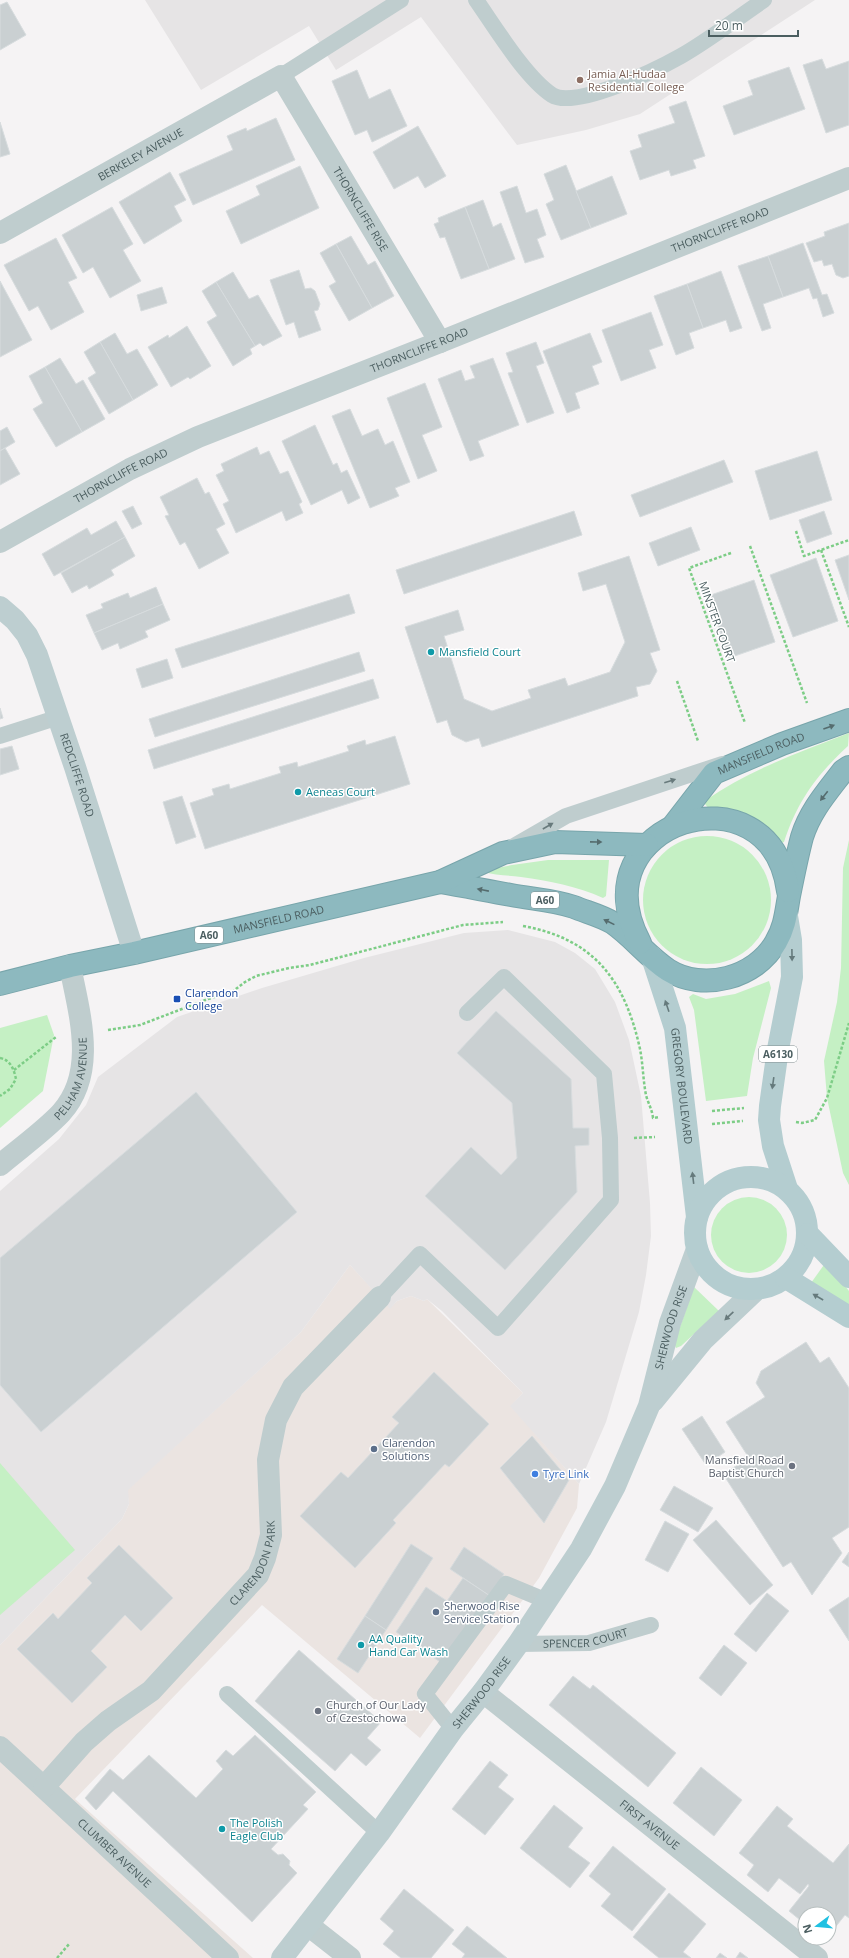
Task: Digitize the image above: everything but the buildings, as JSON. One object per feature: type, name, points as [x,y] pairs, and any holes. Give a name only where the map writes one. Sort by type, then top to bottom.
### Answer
[{"type":"highway","name":"MANSFIELD ROAD","points":[[673,826],[714,773],[782,744],[849,720]]},
{"type":"highway","name":"MANSFIELD ROAD","points":[[440,882],[546,900],[572,907],[612,922],[669,970],[685,977],[714,980],[729,978],[753,967],[764,958],[781,934],[803,836],[814,808],[843,771],[849,767]]},
{"type":"highway","name":"MANSFIELD ROAD","points":[[646,951],[632,930],[628,914],[627,896],[633,867],[647,845],[658,835],[673,826],[688,820],[707,818],[723,819],[741,825],[754,832],[764,840],[782,865],[787,880],[788,907]]},
{"type":"highway","name":"MANSFIELD ROAD","points":[[0,984],[70,966],[134,954],[440,882],[503,853],[555,842],[647,845]]},
{"type":"main road","name":"REDCLIFFE ROAD","points":[[0,607],[15,620],[27,635],[37,655],[59,717],[134,954]]},
{"type":"main road","name":"GREGORY BOULEVARD","points":[[787,1190],[773,1146],[769,1113],[792,977],[788,907]]},
{"type":"main road","name":"GREGORY BOULEVARD","points":[[646,951],[675,1028],[697,1217],[695,1233],[697,1249],[703,1263],[717,1278],[726,1284],[741,1289],[757,1289],[772,1286],[786,1278],[798,1266],[805,1251],[808,1234],[806,1218],[798,1202],[787,1190],[774,1181],[758,1177],[743,1177],[727,1182],[714,1191],[704,1203],[697,1217]]},
{"type":"main road","points":[[808,1234],[849,1277]]},
{"type":"main road","name":"SHERWOOD RISE","points":[[282,1958],[379,1833],[453,1729],[483,1692],[518,1644],[582,1549],[615,1486],[649,1406],[670,1323],[697,1249]]},
{"type":"main road","points":[[786,1278],[849,1317]]},
{"type":"main road","name":"SHERWOOD RISE","points":[[649,1406],[703,1340],[757,1289]]},
{"type":"street","name":"BERKELEY AVENUE","points":[[0,233],[281,76]]},
{"type":"street","name":"THORNCLIFFE RISE","points":[[281,76],[440,342]]},
{"type":"street","name":"THORNCLIFFE ROAD","points":[[0,542],[130,469],[198,437],[849,178]]},
{"type":"street","name":"PELHAM AVENUE","points":[[0,1165],[61,1112],[78,1086],[82,1066],[83,1032],[70,966]]},
{"type":"street","name":"CLARENDON PARK","points":[[44,1787],[84,1742],[108,1721],[151,1692],[258,1575],[265,1558],[271,1535],[268,1460],[276,1420],[294,1387],[380,1297]]},
{"type":"street","name":"FIRST AVENUE","points":[[483,1692],[817,1958]]},
{"type":"street","name":"CLUMBER AVENUE","points":[[0,1748],[228,1958]]},
{"type":"street","points":[[308,1925],[350,1958]]},
{"type":"lane","points":[[281,76],[401,0]]},
{"type":"lane","points":[[476,0],[527,71],[553,95],[575,98],[614,87],[681,56],[764,0]]},
{"type":"lane","points":[[0,736],[59,717]]},
{"type":"lane","points":[[503,853],[566,816],[782,744]]},
{"type":"lane","points":[[380,1297],[420,1254],[498,1328],[611,1200],[610,1138],[604,1074],[504,977],[467,1013]]},
{"type":"lane","points":[[453,1729],[424,1694],[506,1584],[547,1601]]},
{"type":"lane","name":"SPENCER COURT","points":[[518,1644],[589,1643],[651,1625]]},
{"type":"lane","points":[[227,1694],[379,1833]]},
{"type":"path","points":[[796,530],[804,556],[849,540]]},
{"type":"path","points":[[750,546],[807,702]]},
{"type":"path","points":[[821,550],[849,627]]},
{"type":"path","name":"MINSTER COURT","points":[[731,553],[689,568],[745,723]]},
{"type":"path","points":[[677,681],[698,741]]},
{"type":"path","points":[[101,1030],[140,1025],[208,999],[232,992],[256,976],[345,956]]},
{"type":"path","points":[[685,1120],[769,1113],[802,1123],[815,1120],[827,1098],[849,1023]]},
{"type":"path","points":[[14,1070],[60,1033]]},
{"type":"path","points":[[0,1058],[10,1064],[14,1070],[16,1079],[10,1089],[0,1096]]},
{"type":"path","points":[[651,1105],[653,1118],[685,1120],[785,1111],[796,1122]]},
{"type":"path","points":[[58,1958],[70,1943]]},
{"type":"shaded area","name":"Jamia Al-Hudaa Residential College","points":[[145,0],[815,0],[640,114],[586,130],[517,145],[421,17],[336,70],[309,26],[201,90]]},
{"type":"shaded area","points":[[508,930],[555,942],[575,953],[595,969],[615,1002],[629,1040],[641,1096],[650,1203],[651,1236],[646,1275],[639,1312],[606,1422],[579,1484],[510,1406],[523,1393],[442,1311],[427,1299],[424,1301],[411,1296],[397,1301],[390,1309],[350,1265],[301,1332],[128,1490],[129,1504],[122,1519],[0,1645],[0,1191],[59,1139],[86,1105],[98,1077],[177,1017],[262,988],[364,958],[464,933]]},
{"type":"shaded area","points":[[350,1265],[390,1308],[397,1301],[411,1296],[424,1301],[427,1299],[523,1393],[511,1406],[579,1484],[577,1508],[539,1578],[420,1738],[262,1605],[75,1799],[253,1958],[0,1958],[0,1645],[122,1519],[129,1504],[127,1490],[301,1332]]},
{"type":"green space","points":[[849,733],[848,746],[817,778],[809,790],[795,814],[784,842],[779,844],[709,809],[705,804],[706,800],[722,789],[757,771]]},
{"type":"green space","points":[[707,836],[731,841],[752,855],[766,876],[771,900],[766,924],[752,945],[731,959],[707,964],[683,959],[662,945],[648,924],[643,900],[648,876],[662,855],[683,841]]},
{"type":"green space","points":[[849,840],[849,1185],[843,1173],[827,1098],[824,1061],[837,1002],[841,968],[843,868]]},
{"type":"green space","points":[[548,860],[609,860],[606,896],[603,898],[583,890],[552,882],[497,875],[482,871]]},
{"type":"green space","points":[[769,981],[771,988],[753,1058],[747,1096],[706,1101],[694,1010],[689,997],[693,994],[706,999],[735,994]]},
{"type":"green space","points":[[47,1015],[54,1035],[43,1091],[0,1128],[0,1028]]},
{"type":"green space","points":[[749,1197],[763,1200],[776,1208],[784,1221],[787,1235],[784,1249],[776,1262],[763,1270],[749,1273],[735,1270],[722,1262],[714,1249],[711,1235],[714,1221],[722,1208],[735,1200]]},
{"type":"green space","points":[[826,1262],[849,1291],[849,1308],[811,1283]]},
{"type":"green space","points":[[694,1287],[719,1311],[681,1346],[676,1348],[674,1344]]},
{"type":"green space","points":[[0,1463],[75,1550],[0,1615]]},
{"type":"place","name":"Jamia Al-Hudaa Residential College","points":[[580,80]]},
{"type":"place","name":"Mansfield Court","points":[[431,652]]},
{"type":"place","name":"Aeneas Court","points":[[298,792]]},
{"type":"place","name":"Clarendon College","points":[[177,999]]},
{"type":"place","name":"Clarendon Solutions","points":[[374,1449]]},
{"type":"place","name":"Mansfield Road Baptist Church","points":[[792,1466]]},
{"type":"place","name":"Tyre Link","points":[[535,1474]]},
{"type":"place","name":"Sherwood Rise Service Station","points":[[436,1612]]},
{"type":"place","name":"AA Quality Hand Car Wash","points":[[361,1645]]},
{"type":"place","name":"Church of Our Lady of Czestochowa","points":[[318,1711]]},
{"type":"place","name":"The Polish Eagle Club","points":[[222,1829]]}]
